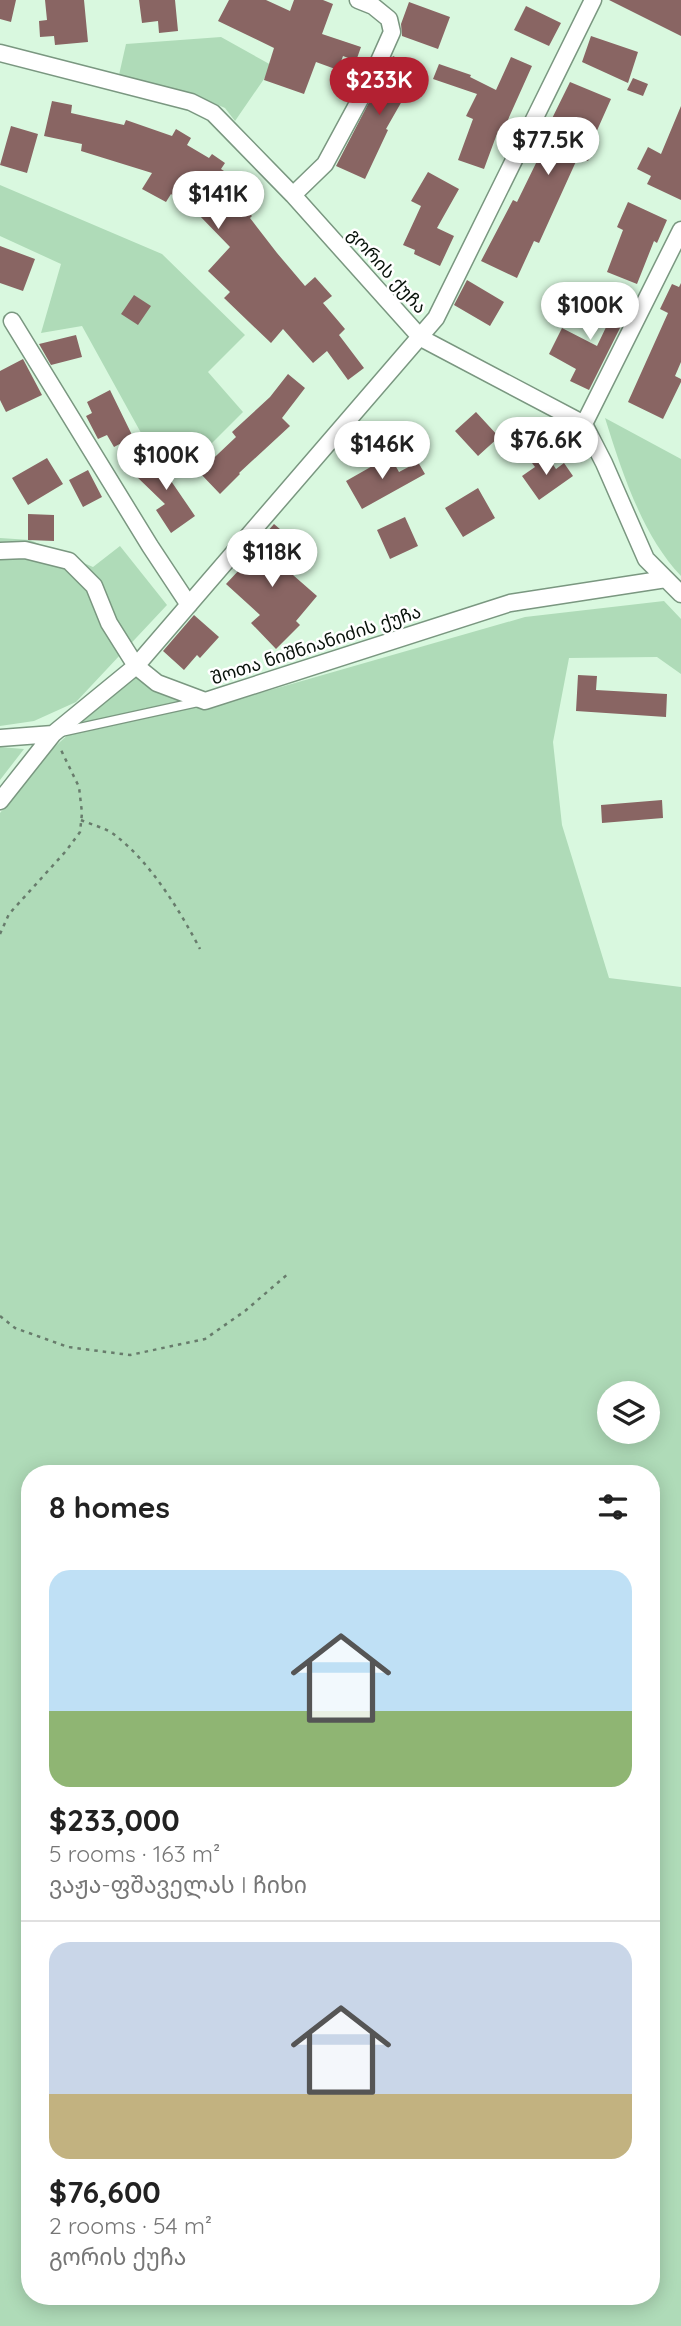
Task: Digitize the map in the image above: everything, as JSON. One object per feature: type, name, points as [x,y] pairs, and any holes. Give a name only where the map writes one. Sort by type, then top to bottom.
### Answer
[{"type":"street","points":[[293,195],[325,164],[371,79],[392,32],[389,19],[373,6],[358,0]]},
{"type":"street","points":[[0,801],[53,734],[136,666],[436,318],[593,0]]},
{"type":"street","name":"გორის ქუჩა","points":[[0,53],[191,102],[213,113],[293,195],[421,338],[584,424]]},
{"type":"street","points":[[681,230],[584,424],[646,559],[681,594]]},
{"type":"street","points":[[12,321],[189,606]]},
{"type":"street","name":"შოთა ნიშნიანიძის ქუჩა","points":[[0,551],[24,550],[69,561],[94,586],[108,623],[136,666],[157,683],[205,701],[509,603],[666,579]]},
{"type":"street","points":[[0,738],[53,734]]},
{"type":"lane","points":[[53,734],[205,701]]},
{"type":"path","points":[[0,934],[9,914],[80,832],[79,787],[53,734]]},
{"type":"path","points":[[81,820],[115,835],[145,866],[183,916],[200,949]]},
{"type":"path","points":[[0,1316],[15,1328],[68,1347],[130,1355],[205,1339],[245,1311],[289,1273]]},
{"type":"green space","points":[[221,37],[273,66],[235,121],[225,108],[200,97],[119,75],[126,44]]},
{"type":"green space","points":[[0,185],[162,254],[245,335],[208,372],[243,412],[195,460],[180,437],[151,451],[82,326],[41,333],[61,264],[0,236]]},
{"type":"green space","points":[[605,418],[681,459],[681,576],[667,560],[644,522],[626,481]]},
{"type":"green space","points":[[0,538],[30,540],[93,567],[120,546],[167,605],[76,702],[34,721],[0,726]]},
{"type":"green space","points":[[664,601],[681,619],[681,674],[657,657],[569,658],[553,742],[562,825],[609,978],[681,987],[681,2326],[0,2326],[0,813],[50,751],[133,676],[164,693],[208,708],[525,617]]},
{"type":"green space","points":[[0,747],[24,749],[0,780]]},
{"type":"building","points":[[0,0],[16,0],[11,22],[0,19]]},
{"type":"building","points":[[45,0],[84,0],[88,42],[55,45],[54,36],[40,37],[39,21],[47,20]]},
{"type":"building","points":[[139,0],[175,0],[178,31],[159,33],[158,21],[142,23]]},
{"type":"building","points":[[229,0],[266,0],[290,11],[294,0],[323,0],[333,4],[322,34],[361,47],[356,61],[343,56],[338,70],[316,62],[304,94],[264,80],[274,48],[218,21]]},
{"type":"building","points":[[609,0],[681,0],[681,36]]},
{"type":"building","points":[[409,2],[450,17],[438,49],[402,36],[401,24]]},
{"type":"building","points":[[526,6],[561,23],[549,46],[514,30]]},
{"type":"building","points":[[591,36],[638,52],[628,83],[582,62]]},
{"type":"building","points":[[393,56],[424,71],[412,97],[406,94],[386,129],[388,130],[365,179],[336,166]]},
{"type":"building","points":[[511,57],[532,66],[502,133],[498,131],[484,169],[458,160],[473,119],[466,116],[477,94],[433,79],[439,64],[471,75],[470,77],[496,90]]},
{"type":"building","points":[[633,78],[648,84],[643,96],[627,90]]},
{"type":"building","points":[[570,82],[611,99],[595,135],[599,137],[588,161],[578,157],[539,243],[534,241],[517,278],[481,261],[513,200],[517,202],[539,157],[534,155]]},
{"type":"building","points":[[52,101],[72,105],[71,113],[124,125],[126,120],[172,136],[176,129],[191,138],[187,145],[209,158],[212,154],[225,163],[221,169],[233,177],[225,188],[252,216],[250,218],[305,286],[315,277],[332,296],[323,303],[345,329],[339,335],[364,368],[348,380],[327,351],[313,363],[283,329],[271,343],[224,298],[230,292],[208,271],[230,247],[197,213],[171,194],[166,202],[142,189],[152,173],[81,151],[82,144],[44,136]]},
{"type":"building","points":[[681,106],[681,200],[647,184],[651,176],[637,169],[648,147],[661,154]]},
{"type":"building","points":[[11,126],[38,134],[27,173],[0,165]]},
{"type":"building","points":[[428,172],[459,189],[437,228],[454,236],[440,266],[414,254],[415,250],[403,245],[421,206],[411,201]]},
{"type":"building","points":[[628,202],[667,220],[657,243],[654,241],[637,284],[607,272],[623,230],[617,227]]},
{"type":"building","points":[[0,246],[35,259],[23,291],[0,283]]},
{"type":"building","points":[[467,280],[504,302],[490,326],[454,305]]},
{"type":"building","points":[[681,283],[681,362],[675,376],[681,379],[681,382],[663,419],[628,402],[668,313],[660,309],[672,284],[679,287]]},
{"type":"building","points":[[597,293],[630,308],[589,390],[570,381],[576,369],[549,354],[562,328],[597,346],[608,323],[588,314]]},
{"type":"building","points":[[134,295],[151,306],[138,325],[121,314]]},
{"type":"building","points":[[76,335],[82,357],[51,365],[39,344]]},
{"type":"building","points":[[23,359],[42,395],[6,412],[0,400],[0,371]]},
{"type":"building","points":[[288,374],[305,388],[282,418],[290,426],[220,494],[199,472],[236,437],[232,432],[270,397]]},
{"type":"building","points":[[110,390],[133,437],[114,447],[107,435],[98,439],[86,416],[92,413],[87,402]]},
{"type":"building","points":[[476,412],[499,437],[478,456],[455,431]]},
{"type":"building","points":[[158,452],[177,470],[169,478],[195,516],[171,533],[156,510],[165,504],[136,476]]},
{"type":"building","points":[[545,453],[556,469],[564,463],[573,476],[539,500],[522,476],[535,467],[532,463]]},
{"type":"building","points":[[390,456],[399,472],[418,462],[425,474],[362,509],[346,481]]},
{"type":"building","points":[[47,458],[63,484],[28,505],[12,478]]},
{"type":"building","points":[[88,470],[102,497],[83,507],[69,480]]},
{"type":"building","points":[[478,488],[495,518],[463,537],[445,508]]},
{"type":"building","points":[[28,514],[54,515],[54,541],[28,540]]},
{"type":"building","points":[[405,517],[418,546],[390,559],[377,530]]},
{"type":"building","points":[[274,524],[294,541],[277,561],[317,596],[296,621],[300,625],[276,649],[251,623],[260,615],[226,584],[254,554],[250,551]]},
{"type":"building","points":[[194,615],[219,637],[200,658],[197,655],[184,670],[163,651]]},
{"type":"building","points":[[578,675],[597,676],[596,690],[667,694],[666,717],[576,711]]},
{"type":"building","points":[[662,800],[663,818],[602,823],[601,805]]}]
